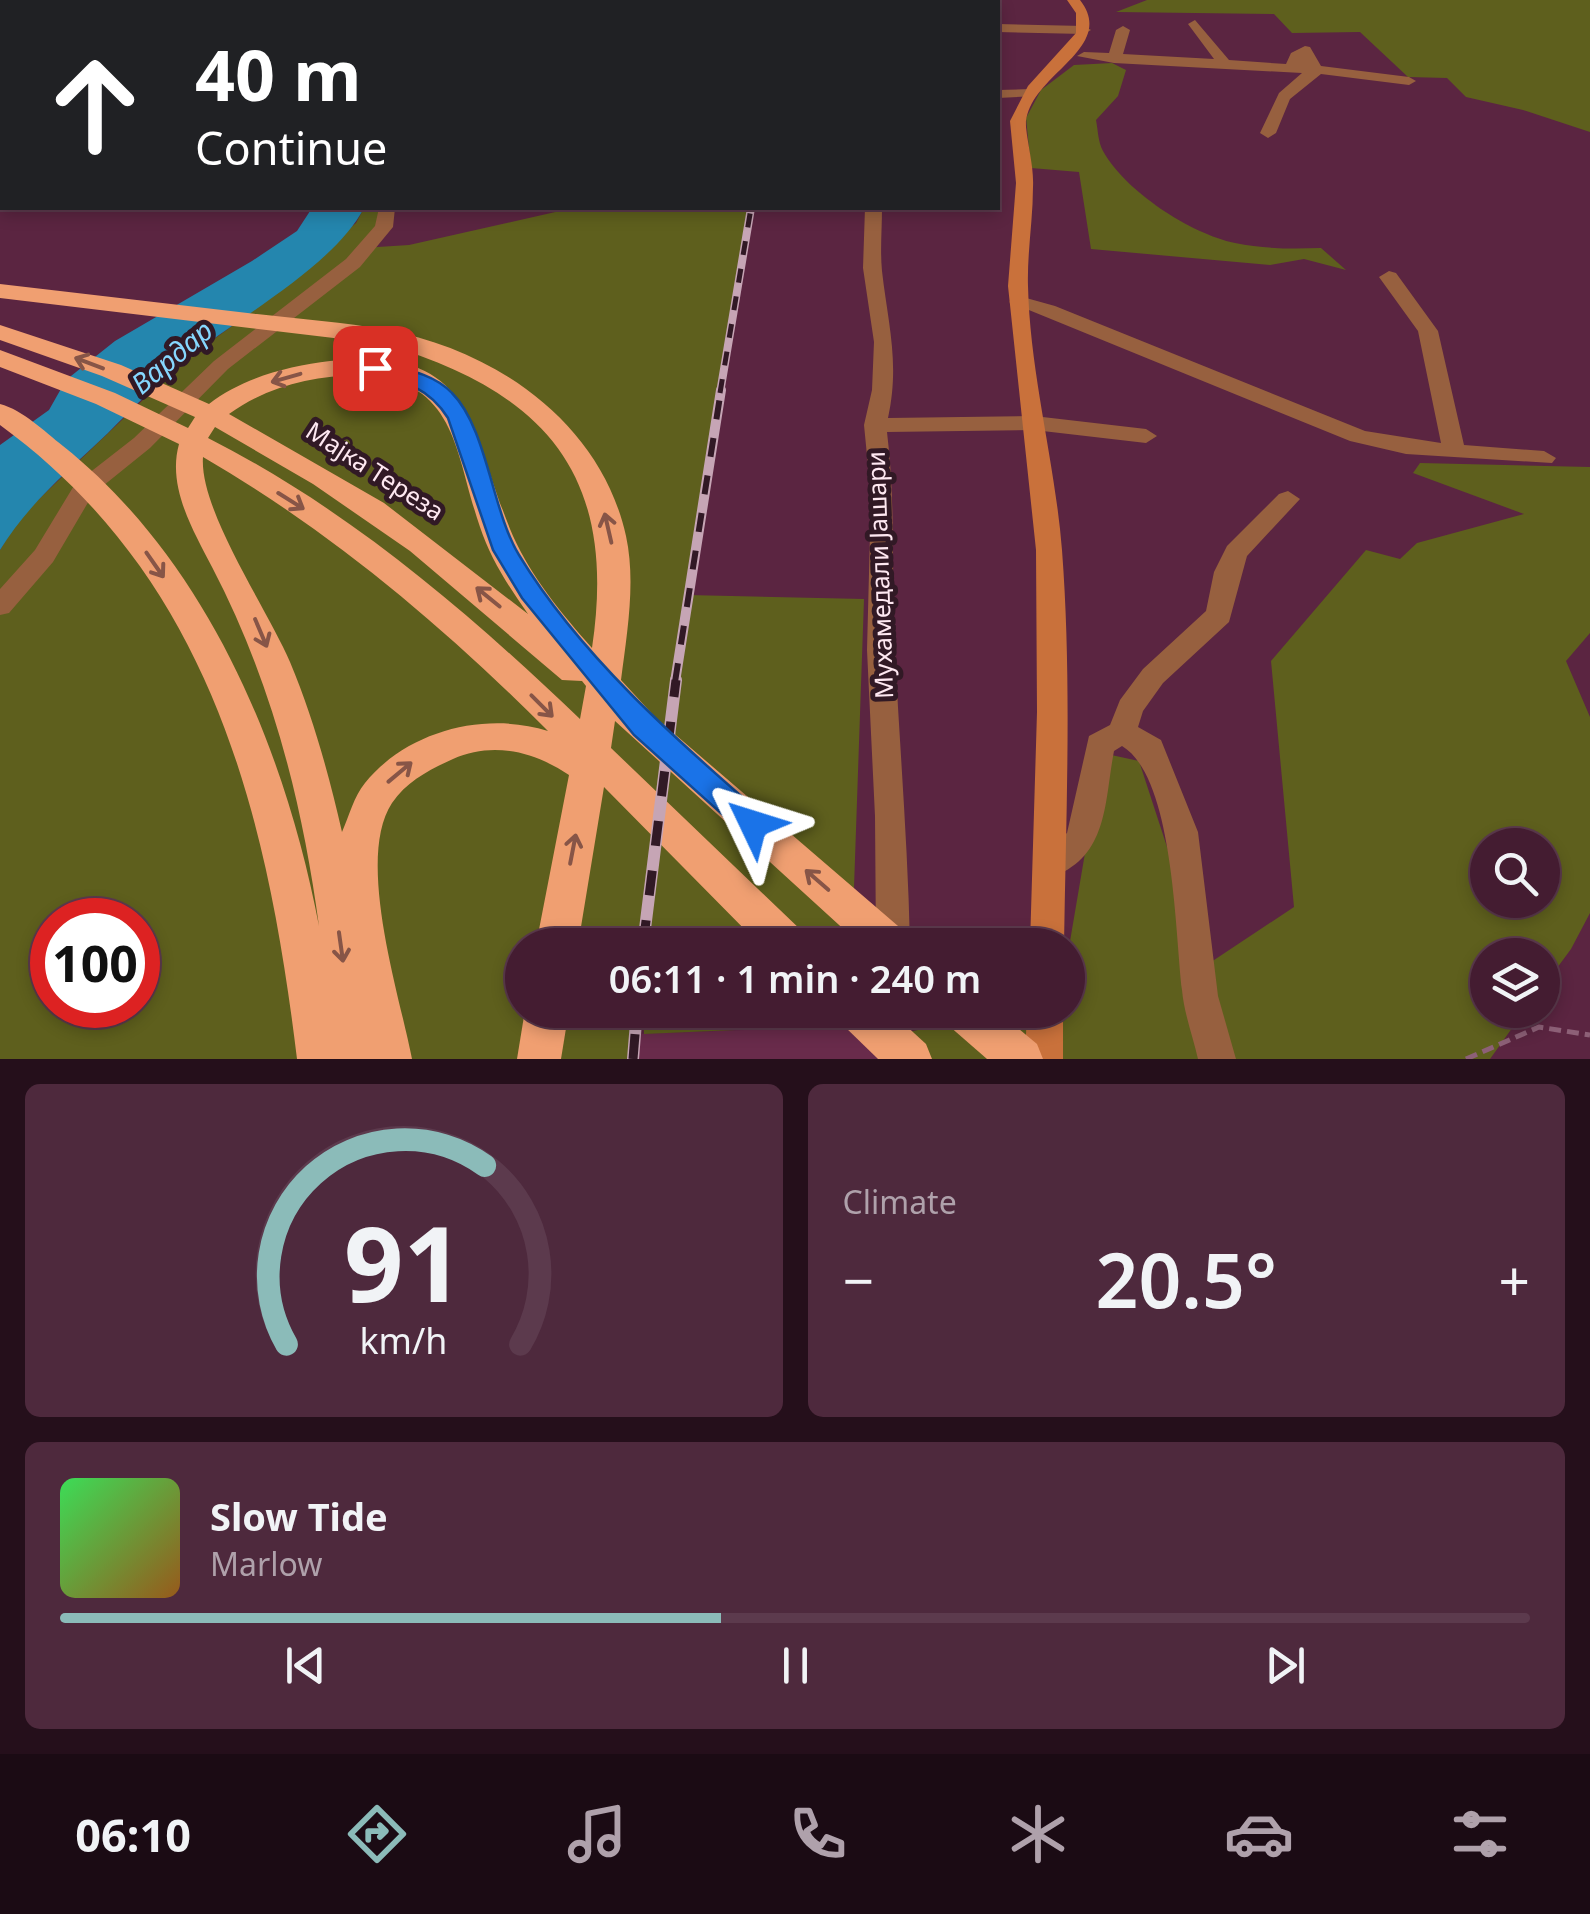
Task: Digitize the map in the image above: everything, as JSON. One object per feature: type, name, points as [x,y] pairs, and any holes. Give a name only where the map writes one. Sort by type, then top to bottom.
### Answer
[{"type":"highway","points":[[0,291],[316,326],[408,343],[488,375],[532,402],[561,430],[595,484],[611,537],[610,626],[560,928]]},
{"type":"highway","name":"Мајка Тереза","points":[[0,332],[19,355],[194,442],[366,550],[434,605],[528,692],[770,928]]},
{"type":"highway","name":"Мајка Тереза","points":[[19,355],[197,409],[350,496],[464,578],[643,727],[872,928]]},
{"type":"highway","points":[[355,1059],[333,893],[310,774],[261,632],[192,491],[188,459],[198,432],[219,408],[260,386],[296,375],[344,368],[387,370],[416,378],[445,397],[458,418],[485,503],[515,569],[558,628],[643,727]]},
{"type":"highway","points":[[0,412],[113,508],[176,594],[238,712],[288,868],[319,1059]]},
{"type":"highway","points":[[390,1059],[378,983],[359,910],[355,855],[375,800],[403,768],[453,743],[508,737],[539,740],[569,755],[680,844]]},
{"type":"highway","points":[[539,1059],[543,1028]]},
{"type":"highway","points":[[877,1028],[910,1059]]},
{"type":"highway","points":[[985,1028],[1021,1059]]},
{"type":"main road","points":[[1048,928],[1049,550],[1019,302],[1025,184],[1018,121],[1031,93],[1083,40],[1083,14],[1072,0]]},
{"type":"main road","points":[[1044,1059],[1045,1028]]},
{"type":"street","points":[[1196,24],[1224,64]]},
{"type":"street","points":[[1000,28],[1083,40],[1114,59],[1224,64],[1409,81]]},
{"type":"street","points":[[1114,59],[1123,30]]},
{"type":"street","points":[[1268,133],[1272,111],[1291,88],[1317,71]]},
{"type":"street","points":[[1000,94],[1031,93]]},
{"type":"street","points":[[0,606],[44,556],[84,489],[142,443],[221,366],[353,263],[384,226],[387,210]]},
{"type":"street","name":"Мухамедали Јашари","points":[[873,210],[872,268],[884,342],[882,390],[875,425],[882,496],[880,650],[891,816],[891,928]]},
{"type":"street","points":[[1389,277],[1428,332],[1454,451]]},
{"type":"street","points":[[1019,302],[1048,310],[1358,436],[1406,447],[1544,458]]},
{"type":"street","points":[[875,425],[1034,423],[1146,436]]},
{"type":"street","points":[[1050,864],[1082,838],[1100,744],[1122,732],[1130,708],[1153,676],[1219,614],[1227,572],[1236,552],[1288,499]]},
{"type":"street","points":[[1122,732],[1150,748],[1182,832],[1200,996],[1214,1059],[1192,1059]]},
{"type":"street","points":[[894,1028],[895,1059]]},
{"type":"path","points":[[1466,1059],[1539,1027],[1590,1036]]},
{"type":"shaded area","points":[[1147,0],[1590,0],[1590,132],[1466,97],[1447,78],[1408,77],[1360,32],[1292,33],[1274,14],[1116,12]]},
{"type":"shaded area","points":[[1112,63],[1126,70],[1118,96],[1096,120],[1103,151],[1127,181],[1161,209],[1218,238],[1267,247],[1321,248],[1346,270],[1304,259],[1270,265],[1091,249],[1079,172],[1031,168],[1026,118],[1041,90],[1074,65]]},
{"type":"shaded area","points":[[363,210],[387,210],[386,217],[362,248],[409,245],[564,210],[751,210],[687,595],[864,599],[853,928],[505,928],[505,1028],[636,1028],[633,1059],[0,1059],[0,550],[17,522],[42,496],[185,360],[239,321],[356,223]]},
{"type":"shaded area","points":[[1420,463],[1590,467],[1590,633],[1566,661],[1590,717],[1590,913],[1560,964],[1560,938],[1470,938],[1470,1028],[1512,1028],[1490,1059],[884,1059],[885,1037],[927,1028],[1085,1028],[1085,928],[1072,928],[1102,753],[1139,761],[1183,896],[1193,974],[1294,907],[1271,661],[1366,550],[1400,559],[1417,543],[1524,514],[1413,473]]},
{"type":"shaded area","points":[[644,1028],[781,1028],[644,1034]]},
{"type":"shaded area","points":[[851,1028],[879,1059],[633,1059],[635,1034]]},
{"type":"water","name":"Вардар","points":[[311,210],[363,210],[350,230],[308,271],[156,386],[36,503],[0,550],[0,445],[49,410],[66,380],[115,341],[297,231]]},
{"type":"railway","points":[[720,393],[751,210]]},
{"type":"railway","points":[[675,682],[721,390]]},
{"type":"railway","points":[[645,928],[676,680]]},
{"type":"railway","points":[[633,1059],[636,1028]]},
{"type":"route","points":[[375,368],[416,378],[445,397],[458,418],[504,550],[530,592],[643,727],[753,824]]}]
